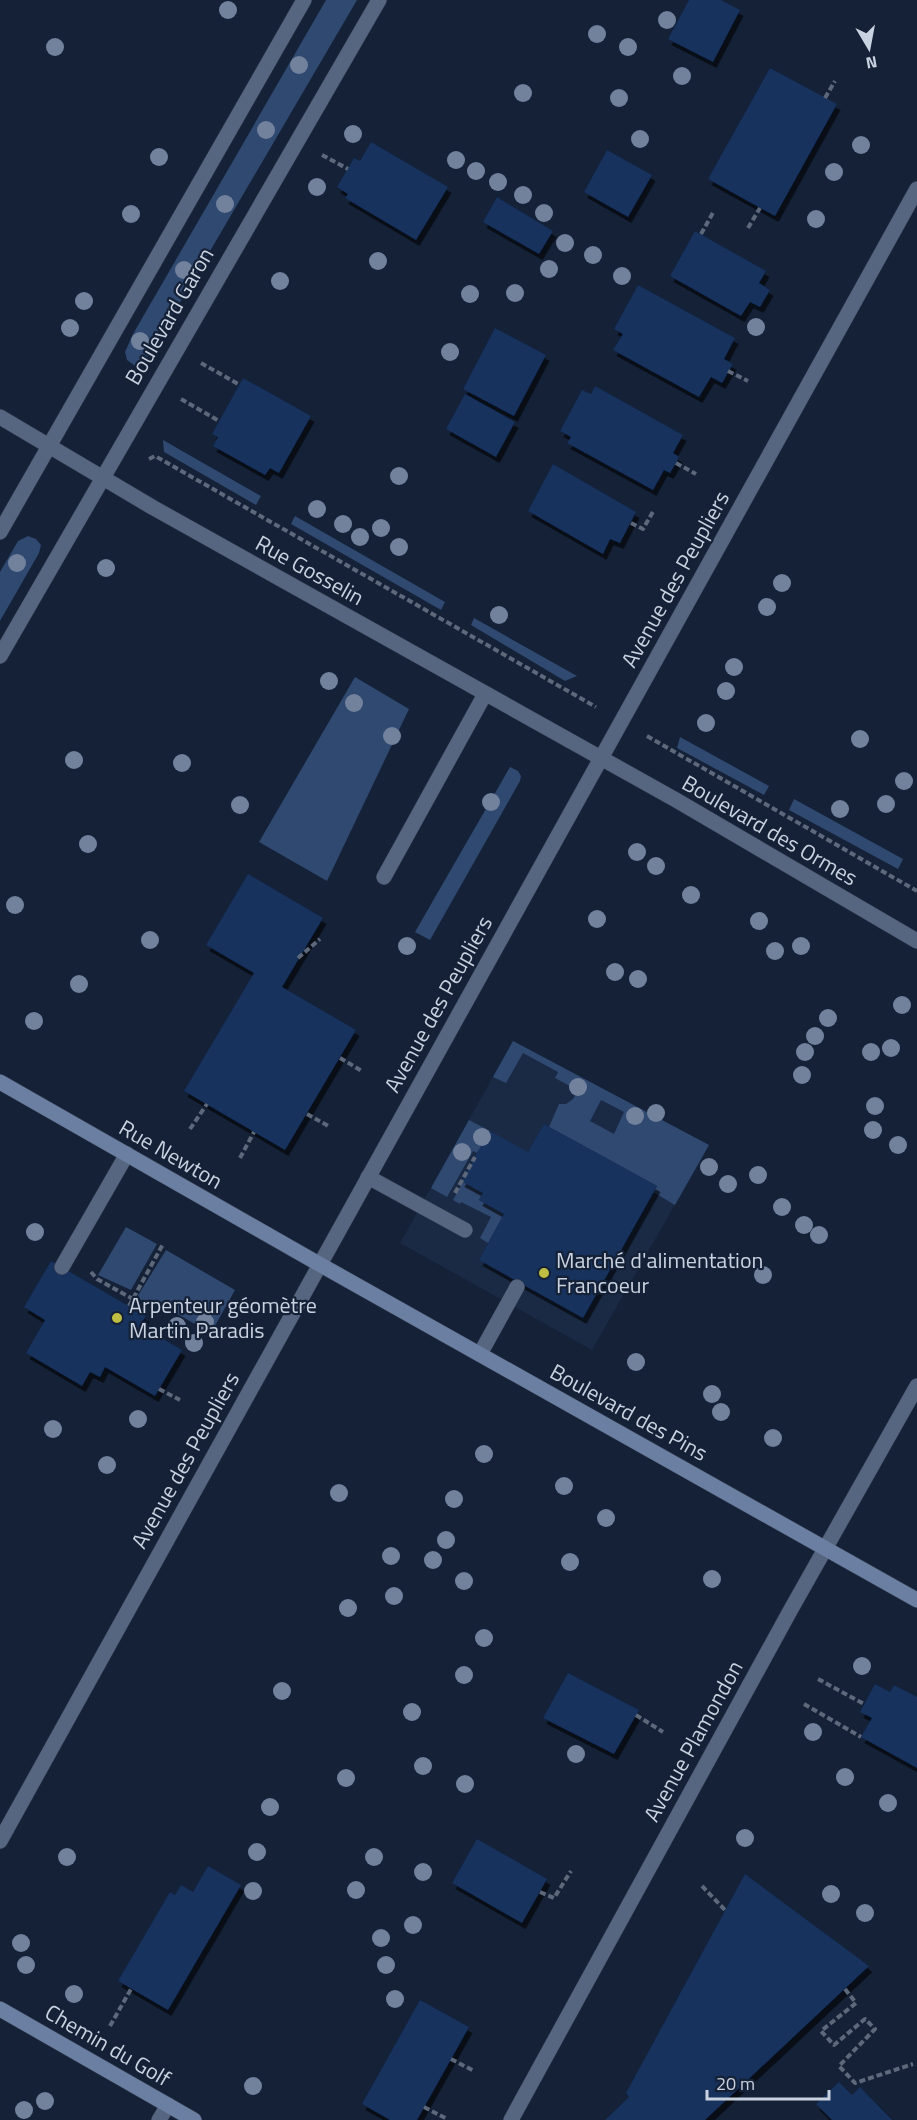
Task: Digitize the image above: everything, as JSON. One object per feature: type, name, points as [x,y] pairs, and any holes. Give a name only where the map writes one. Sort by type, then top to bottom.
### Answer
[{"type":"street","name":"Boulevard Garon","points":[[0,532],[304,0]]},
{"type":"street","name":"Boulevard Garon","points":[[0,656],[379,0]]},
{"type":"street","name":"Avenue des Peupliers","points":[[0,1841],[917,189]]},
{"type":"street","name":"Rue Gosselin","points":[[0,417],[102,478],[600,759]]},
{"type":"street","points":[[384,877],[485,694]]},
{"type":"street","name":"Boulevard des Ormes","points":[[600,759],[676,800],[917,941]]},
{"type":"street","name":"Rue Newton","points":[[0,1082],[319,1264]]},
{"type":"street","points":[[62,1267],[127,1154]]},
{"type":"street","points":[[368,1176],[465,1230]]},
{"type":"street","name":"Boulevard des Pins","points":[[319,1264],[917,1600]]},
{"type":"street","points":[[480,1354],[517,1287]]},
{"type":"street","name":"Avenue Plamondon","points":[[511,2120],[790,1611],[917,1386]]},
{"type":"street","name":"Chemin du Golf","points":[[0,2009],[194,2120]]},
{"type":"street","points":[[159,2120],[168,2105]]},
{"type":"path","points":[[825,98],[835,81]]},
{"type":"path","points":[[319,153],[348,169]]},
{"type":"path","points":[[748,228],[760,208]]},
{"type":"path","points":[[701,234],[714,210]]},
{"type":"path","points":[[199,362],[240,385]]},
{"type":"path","points":[[728,371],[748,381]]},
{"type":"path","points":[[179,397],[219,421]]},
{"type":"path","name":"Rue Gosselin","points":[[155,456],[621,722]]},
{"type":"path","points":[[676,463],[696,474]]},
{"type":"path","points":[[631,523],[643,529],[654,510]]},
{"type":"path","name":"Boulevard des Ormes","points":[[671,750],[917,891]]},
{"type":"path","points":[[298,958],[320,939]]},
{"type":"path","points":[[340,1058],[362,1071]]},
{"type":"path","points":[[190,1129],[207,1104]]},
{"type":"path","points":[[307,1114],[330,1127]]},
{"type":"path","points":[[240,1158],[254,1132]]},
{"type":"path","points":[[450,1201],[475,1157]]},
{"type":"path","points":[[129,1306],[163,1244]]},
{"type":"path","points":[[97,1279],[133,1299]]},
{"type":"path","points":[[159,1389],[180,1400]]},
{"type":"path","points":[[818,1679],[864,1704]]},
{"type":"path","points":[[804,1704],[861,1737]]},
{"type":"path","points":[[636,1715],[663,1732]]},
{"type":"path","points":[[540,1892],[554,1898],[571,1871]]},
{"type":"path","points":[[702,1886],[725,1910]]},
{"type":"path","points":[[110,2026],[131,1989]]},
{"type":"path","points":[[845,1989],[856,2003],[821,2031],[834,2045],[865,2019],[875,2029],[839,2066],[855,2083],[913,2064]]},
{"type":"path","points":[[451,2059],[474,2071]]},
{"type":"path","points":[[424,2107],[447,2119]]},
{"type":"shaded area","points":[[326,0],[357,0],[148,357],[135,366],[127,360],[125,352],[133,334]]},
{"type":"shaded area","points":[[163,440],[261,496],[256,505],[164,452]]},
{"type":"shaded area","points":[[295,516],[445,602],[441,610],[291,524]]},
{"type":"shaded area","points":[[28,536],[36,539],[41,545],[39,553],[0,621],[0,572],[18,541]]},
{"type":"shaded area","points":[[474,618],[577,676],[565,681],[471,625]]},
{"type":"shaded area","points":[[355,677],[409,709],[327,881],[259,842]]},
{"type":"shaded area","points":[[680,737],[769,786],[764,795],[677,748]]},
{"type":"shaded area","points":[[510,767],[518,771],[521,776],[520,781],[430,940],[415,932]]},
{"type":"shaded area","points":[[794,799],[903,859],[898,869],[789,810]]},
{"type":"shaded area","points":[[513,1041],[709,1145],[592,1350],[400,1243]]},
{"type":"shaded area","points":[[513,1041],[709,1145],[675,1205],[653,1192],[657,1186],[549,1127],[559,1104],[566,1104],[581,1092],[555,1078],[558,1072],[523,1053],[506,1083],[493,1077]],"holes":[[[601,1100],[624,1112],[614,1134],[590,1121]]]},
{"type":"shaded area","points":[[469,1120],[490,1131],[477,1153],[473,1151],[447,1197],[431,1188]]},
{"type":"shaded area","points":[[463,1182],[483,1193],[479,1200],[504,1214],[488,1243],[480,1238],[491,1217],[453,1200]]},
{"type":"shaded area","points":[[126,1227],[157,1244],[131,1290],[98,1275]]},
{"type":"shaded area","points":[[166,1250],[235,1290],[211,1333],[152,1300],[149,1305],[137,1297]]},
{"type":"building","points":[[689,0],[721,0],[740,10],[713,62],[668,39]]},
{"type":"building","points":[[770,68],[837,104],[775,216],[708,179]]},
{"type":"building","points":[[371,142],[448,187],[416,240],[345,198],[348,194],[337,187],[354,158],[360,161]]},
{"type":"building","points":[[607,150],[652,175],[628,217],[584,192]]},
{"type":"building","points":[[497,197],[553,231],[539,254],[483,222]]},
{"type":"building","points":[[695,231],[766,271],[759,283],[770,290],[760,307],[750,302],[741,316],[670,276]]},
{"type":"building","points":[[638,285],[735,338],[724,359],[733,364],[722,383],[711,377],[699,397],[613,350],[623,334],[614,329]]},
{"type":"building","points":[[495,328],[546,355],[514,416],[463,389]]},
{"type":"building","points":[[243,378],[311,416],[279,473],[270,468],[265,475],[213,446],[218,437],[212,434]]},
{"type":"building","points":[[595,386],[683,435],[673,453],[679,457],[676,463],[670,473],[664,470],[653,490],[567,443],[571,437],[560,431],[582,390],[591,394]]},
{"type":"building","points":[[465,394],[515,422],[496,457],[446,429]]},
{"type":"building","points":[[553,464],[636,512],[620,543],[610,539],[603,554],[528,511]]},
{"type":"building","points":[[248,874],[323,918],[282,987],[356,1030],[285,1150],[184,1091],[254,973],[206,945]]},
{"type":"building","points":[[544,1124],[657,1186],[583,1318],[479,1260],[504,1214],[479,1200],[483,1193],[461,1181],[490,1131],[528,1152]]},
{"type":"building","points":[[51,1261],[146,1316],[140,1325],[182,1350],[155,1396],[105,1367],[100,1377],[90,1372],[82,1386],[26,1353],[45,1320],[24,1307]]},
{"type":"building","points":[[568,1673],[639,1710],[614,1754],[543,1718]]},
{"type":"building","points":[[875,1684],[890,1692],[894,1685],[917,1697],[917,1768],[861,1737],[872,1718],[860,1712]]},
{"type":"building","points":[[477,1839],[547,1879],[522,1923],[452,1883]]},
{"type":"building","points":[[208,1866],[241,1885],[168,2010],[118,1981],[170,1892],[175,1895],[181,1885],[193,1892]]},
{"type":"building","points":[[745,1874],[869,1966],[705,2120],[605,2120],[629,2097],[626,2093]]},
{"type":"building","points":[[420,2000],[469,2027],[417,2120],[390,2120],[362,2104]]},
{"type":"building","points":[[839,2082],[852,2095],[860,2087],[892,2120],[832,2120],[816,2104]]},
{"type":"place","name":"Marché d'alimentation Francoeur","points":[[544,1273]]},
{"type":"place","name":"Arpenteur géomètre Martin Paradis","points":[[117,1318]]}]
